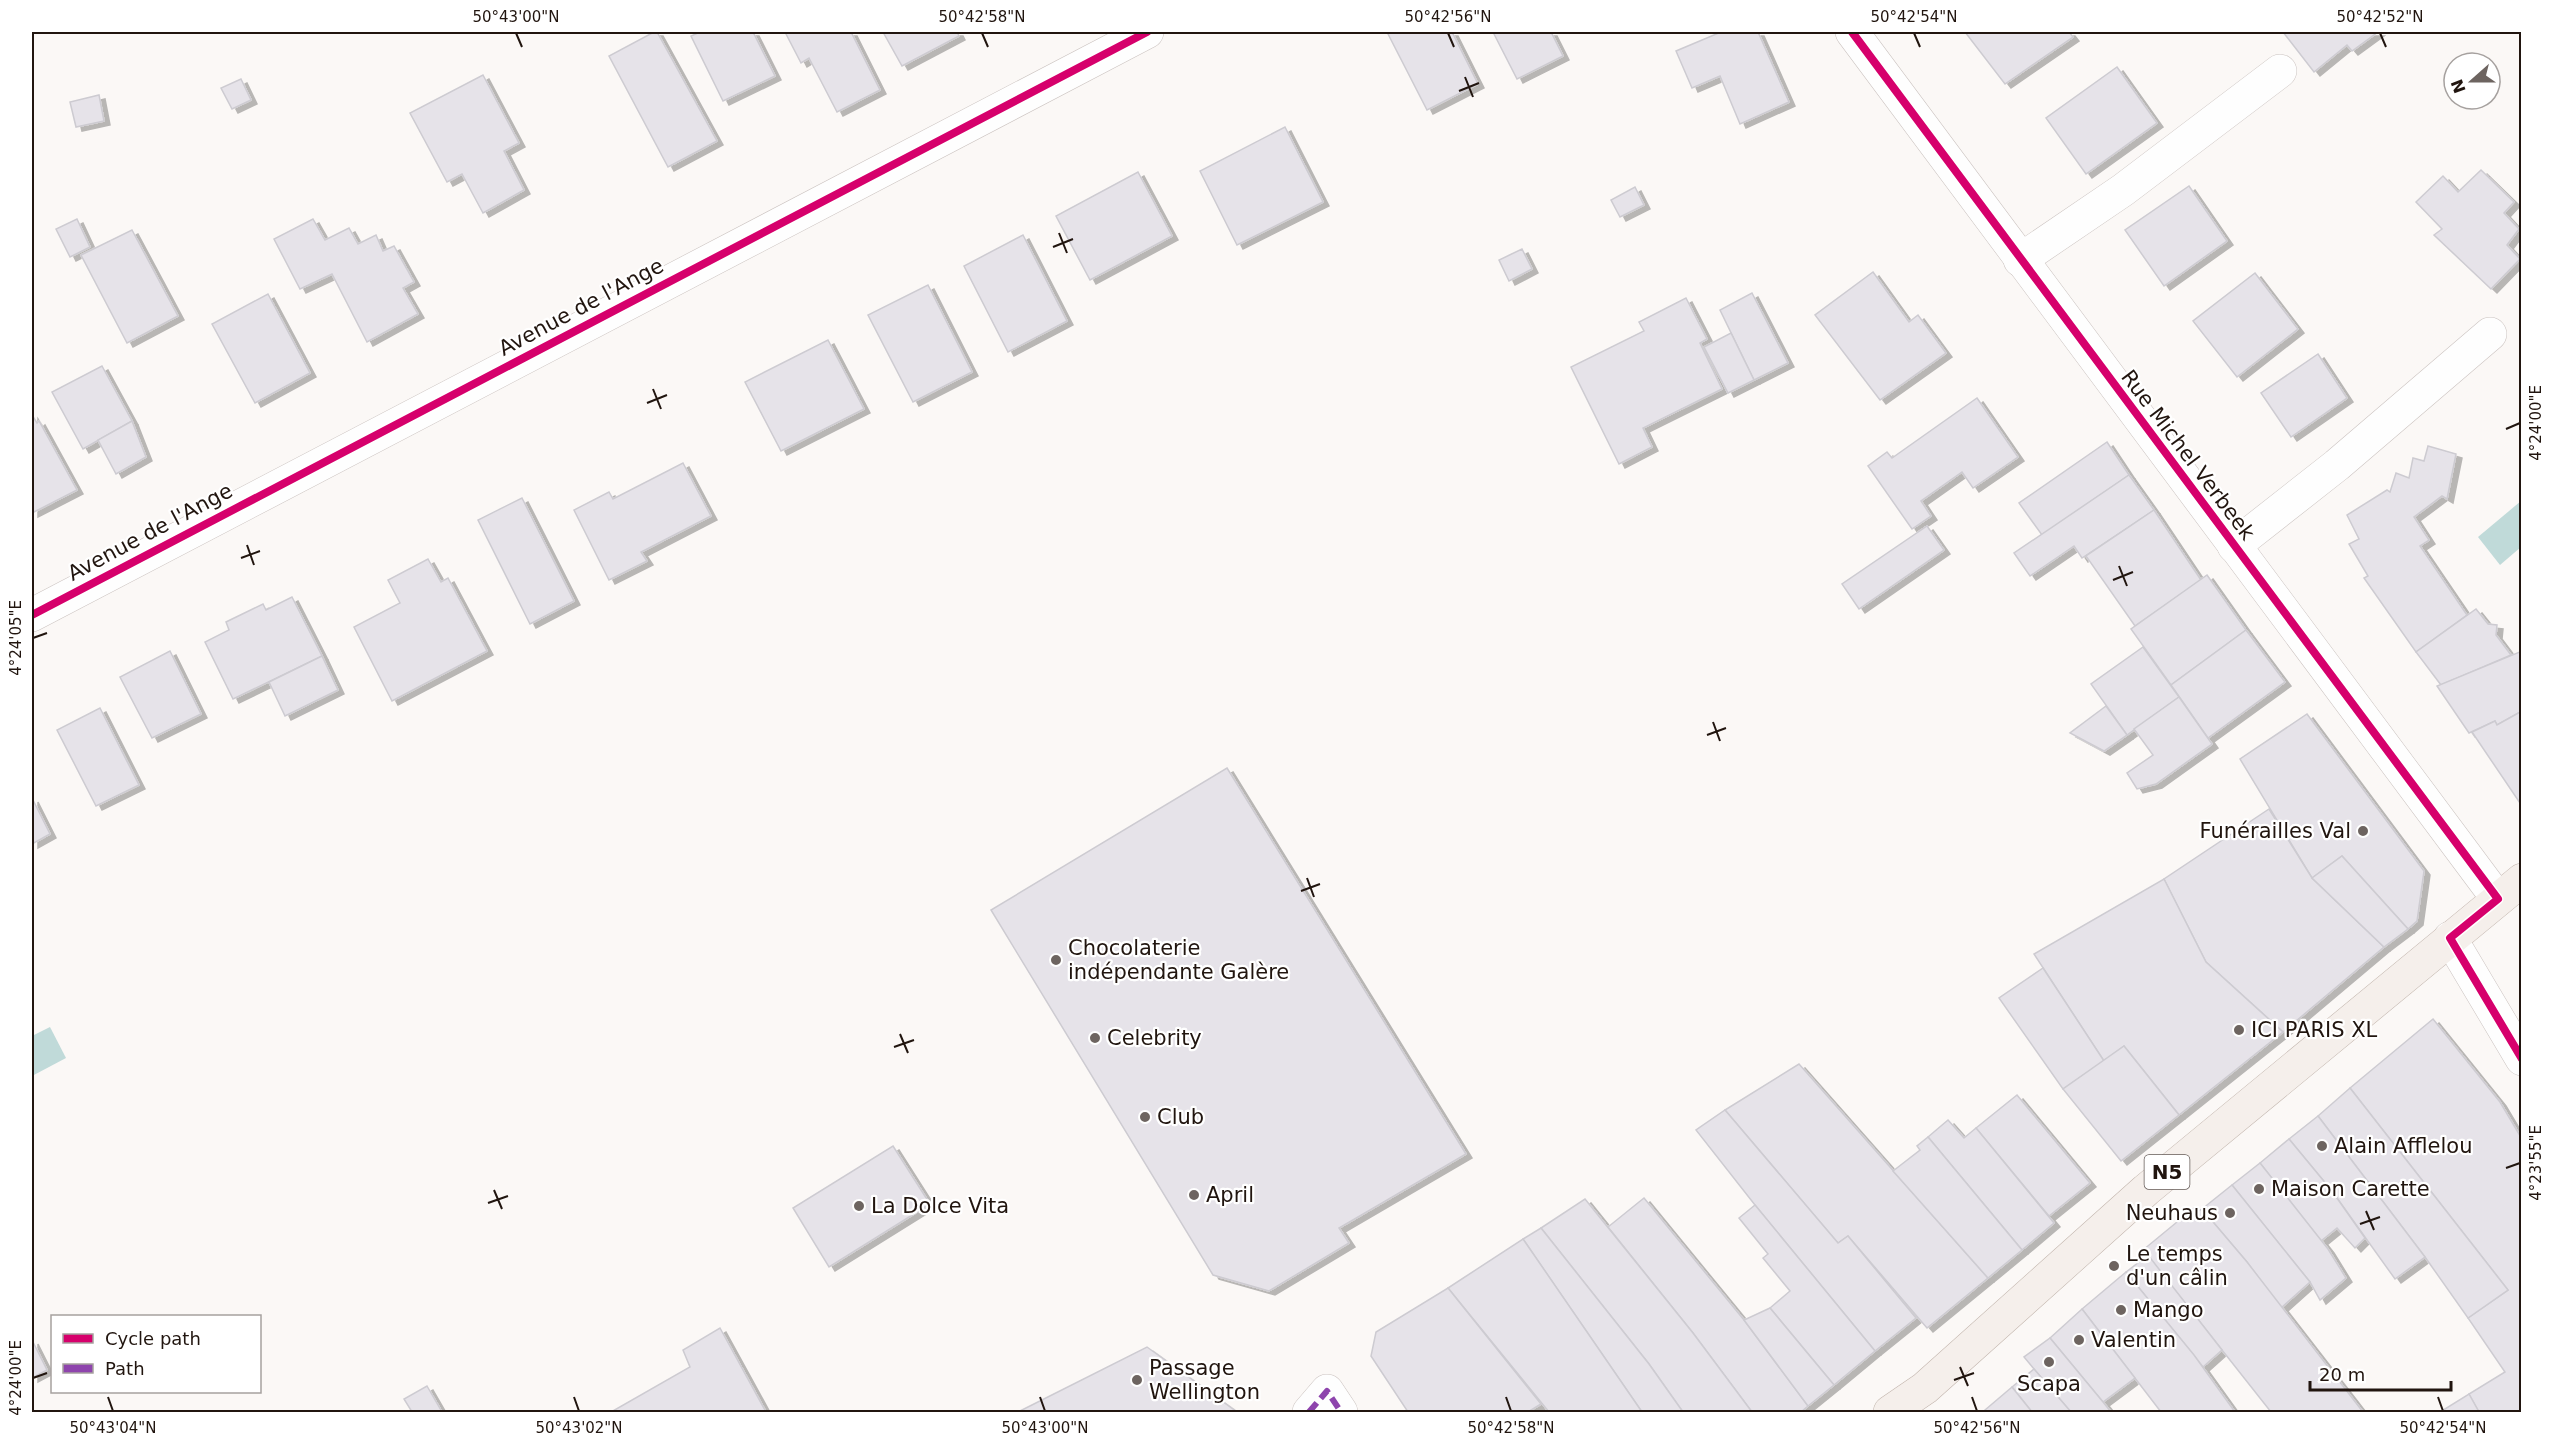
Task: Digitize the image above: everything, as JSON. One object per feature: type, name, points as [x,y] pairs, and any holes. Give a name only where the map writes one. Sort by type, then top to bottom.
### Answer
[{"type":"main road","name":"N5","points":[[1890,1413],[1925,1388],[2146,1190],[2510,889]]},
{"type":"street","name":"Avenue de l'Ange","points":[[32,615],[1147,32]]},
{"type":"street","name":"Rue Michel Verbeek","points":[[1852,32],[2234,546],[2510,889]]},
{"type":"street","points":[[2020,260],[2123,190],[2280,70]]},
{"type":"street","points":[[2234,546],[2337,465],[2490,334]]},
{"type":"street","points":[[2450,938],[2522,1059]]},
{"type":"street","points":[[1309,1413],[1328,1391],[1341,1413]]},
{"type":"water","points":[[2521,501],[2521,547],[2500,565],[2478,537]]},
{"type":"water","points":[[50,1027],[66,1058],[32,1076],[32,1036]]},
{"type":"building","points":[[657,32],[717,141],[668,167],[609,56]]},
{"type":"building","points":[[700,32],[753,32],[775,76],[723,101],[691,36]]},
{"type":"building","points":[[785,32],[851,32],[880,90],[837,112],[809,58],[801,63]]},
{"type":"building","points":[[883,32],[957,32],[959,36],[902,66]]},
{"type":"building","points":[[1387,32],[1452,32],[1478,84],[1427,110]]},
{"type":"building","points":[[1493,32],[1551,32],[1563,56],[1517,79]]},
{"type":"building","points":[[1721,32],[1758,32],[1789,102],[1740,124],[1720,76],[1692,88],[1676,51]]},
{"type":"building","points":[[1965,32],[2069,32],[2073,37],[2005,84]]},
{"type":"building","points":[[2283,32],[2378,32],[2352,51],[2347,45],[2314,72]]},
{"type":"building","points":[[2117,67],[2157,123],[2086,174],[2046,118]]},
{"type":"building","points":[[483,75],[519,143],[504,151],[524,190],[483,213],[462,174],[447,182],[410,113]]},
{"type":"building","points":[[241,79],[251,100],[232,109],[221,88]]},
{"type":"building","points":[[99,95],[104,121],[76,127],[70,102]]},
{"type":"building","points":[[1285,127],[1323,202],[1237,245],[1200,171]]},
{"type":"building","points":[[2481,170],[2514,202],[2504,213],[2519,229],[2507,245],[2520,259],[2491,289],[2434,235],[2442,229],[2416,202],[2443,176],[2458,192]]},
{"type":"building","points":[[1138,172],[1172,236],[1090,280],[1056,216]]},
{"type":"building","points":[[2189,186],[2227,241],[2164,286],[2125,230]]},
{"type":"building","points":[[1635,187],[1644,205],[1620,217],[1611,200]]},
{"type":"building","points":[[77,219],[90,247],[70,257],[56,229]]},
{"type":"building","points":[[313,219],[325,240],[349,228],[358,244],[376,235],[383,251],[394,246],[414,282],[403,288],[418,314],[367,342],[332,274],[300,289],[274,239]]},
{"type":"building","points":[[132,230],[178,316],[127,343],[81,255]]},
{"type":"building","points":[[1023,235],[1067,321],[1008,352],[964,266]]},
{"type":"building","points":[[1522,249],[1532,269],[1509,281],[1499,260]]},
{"type":"building","points":[[1873,272],[1909,322],[1918,315],[1946,353],[1880,400],[1815,315]]},
{"type":"building","points":[[2255,273],[2298,329],[2237,377],[2193,321]]},
{"type":"building","points":[[928,285],[972,372],[913,402],[868,315]]},
{"type":"building","points":[[1752,293],[1788,363],[1754,380],[1720,310]]},
{"type":"building","points":[[268,294],[310,373],[255,403],[212,324]]},
{"type":"building","points":[[1686,298],[1707,339],[1700,343],[1722,389],[1643,428],[1652,447],[1619,464],[1571,367],[1644,331],[1639,322]]},
{"type":"building","points":[[1731,333],[1754,380],[1728,393],[1704,347]]},
{"type":"building","points":[[828,340],[864,409],[781,451],[745,382]]},
{"type":"building","points":[[2318,354],[2347,398],[2291,437],[2261,393]]},
{"type":"building","points":[[102,366],[132,421],[83,449],[52,392]]},
{"type":"building","points":[[1977,398],[2018,457],[1973,488],[1962,472],[1921,501],[1931,516],[1912,529],[1868,466],[1887,452],[1892,458]]},
{"type":"building","points":[[32,415],[37,423],[39,421],[77,490],[32,513]]},
{"type":"building","points":[[132,421],[146,457],[116,474],[98,440]]},
{"type":"building","points":[[2107,442],[2129,475],[2042,535],[2019,503]]},
{"type":"building","points":[[2428,446],[2456,454],[2447,499],[2442,496],[2414,517],[2429,540],[2420,546],[2467,615],[2416,652],[2364,578],[2368,576],[2349,544],[2359,539],[2347,515],[2387,490],[2390,492],[2396,473],[2409,478],[2413,458],[2424,461]]},
{"type":"building","points":[[683,463],[711,516],[641,552],[647,561],[609,580],[574,510],[609,492],[613,499]]},
{"type":"building","points":[[2129,475],[2154,510],[2082,558],[2074,546],[2030,576],[2014,553]]},
{"type":"building","points":[[522,498],[574,601],[530,624],[478,520]]},
{"type":"building","points":[[2154,510],[2201,580],[2135,626],[2086,556]]},
{"type":"building","points":[[1927,526],[1944,550],[1859,609],[1842,584]]},
{"type":"building","points":[[428,559],[441,582],[448,578],[487,651],[392,701],[354,627],[400,603],[388,580]]},
{"type":"building","points":[[2207,575],[2246,630],[2171,685],[2131,629]]},
{"type":"building","points":[[292,597],[322,656],[233,699],[205,642],[229,630],[226,622],[263,604],[266,610]]},
{"type":"building","points":[[2476,609],[2488,624],[2497,625],[2496,635],[2511,655],[2441,685],[2416,652]]},
{"type":"building","points":[[2246,630],[2285,682],[2208,738],[2171,685]]},
{"type":"building","points":[[2143,647],[2179,697],[2127,735],[2091,684]]},
{"type":"building","points":[[170,651],[201,714],[152,738],[120,677]]},
{"type":"building","points":[[2522,651],[2522,711],[2497,725],[2495,721],[2469,733],[2437,686]]},
{"type":"building","points":[[322,656],[338,690],[285,716],[269,682]]},
{"type":"building","points":[[2179,697],[2212,744],[2156,784],[2137,789],[2127,773],[2153,755],[2134,729]]},
{"type":"building","points":[[2106,706],[2127,735],[2104,751],[2070,733]]},
{"type":"building","points":[[100,708],[139,785],[96,806],[57,730]]},
{"type":"building","points":[[2522,711],[2522,806],[2472,732],[2495,721],[2497,725]]},
{"type":"building","points":[[2307,714],[2424,871],[2417,921],[2408,929],[2342,856],[2312,878],[2240,759]]},
{"type":"building","points":[[1227,768],[1466,1154],[1339,1228],[1349,1243],[1269,1291],[1213,1275],[991,910]]},
{"type":"building","points":[[32,798],[50,834],[32,844]]},
{"type":"building","points":[[2269,809],[2312,878],[2384,947],[2283,1032],[2206,962],[2164,879]]},
{"type":"building","points":[[2342,856],[2408,929],[2384,947],[2312,878]]},
{"type":"building","points":[[2164,879],[2206,962],[2283,1032],[2179,1115],[2124,1046],[2104,1061],[2034,954]]},
{"type":"building","points":[[2043,968],[2104,1061],[2063,1089],[1999,998]]},
{"type":"building","points":[[2433,1019],[2500,1102],[2522,1139],[2522,1412],[2479,1412],[2469,1394],[2505,1372],[2468,1318],[2508,1290],[2350,1088]]},
{"type":"building","points":[[2124,1046],[2179,1115],[2121,1161],[2063,1089]]},
{"type":"building","points":[[1799,1064],[1988,1278],[1927,1328],[1848,1236],[1838,1243],[1725,1110]]},
{"type":"building","points":[[2350,1088],[2508,1290],[2468,1318],[2425,1257],[2318,1116]]},
{"type":"building","points":[[2017,1095],[2090,1183],[2049,1216],[1976,1128]]},
{"type":"building","points":[[1725,1110],[1838,1243],[1848,1236],[1916,1318],[1875,1351],[1696,1130]]},
{"type":"building","points":[[2318,1116],[2425,1257],[2395,1279],[2332,1191],[2289,1139]]},
{"type":"building","points":[[1948,1120],[1964,1138],[1976,1128],[2054,1223],[2022,1250],[1928,1137]]},
{"type":"building","points":[[1928,1137],[2022,1250],[1988,1278],[1893,1171],[1920,1150],[1917,1146]]},
{"type":"building","points":[[2289,1139],[2332,1191],[2365,1238],[2355,1248],[2337,1228],[2321,1241],[2260,1163]]},
{"type":"building","points":[[893,1146],[930,1204],[829,1267],[793,1208]]},
{"type":"building","points":[[2260,1163],[2328,1249],[2346,1278],[2320,1300],[2310,1282],[2232,1185]]},
{"type":"building","points":[[2232,1185],[2310,1282],[2281,1308],[2247,1262],[2202,1209]]},
{"type":"building","points":[[1644,1198],[1744,1320],[1808,1406],[1801,1412],[1752,1412],[1693,1333],[1608,1227]]},
{"type":"building","points":[[1585,1199],[1693,1333],[1752,1412],[1683,1412],[1649,1364],[1541,1228]]},
{"type":"building","points":[[1755,1205],[1875,1351],[1834,1385],[1770,1308],[1790,1291],[1763,1258],[1768,1254],[1739,1218]]},
{"type":"building","points":[[2194,1208],[2197,1212],[2202,1209],[2247,1262],[2363,1412],[2271,1412],[2143,1250]]},
{"type":"building","points":[[1541,1228],[1649,1364],[1683,1412],[1642,1412],[1523,1239]]},
{"type":"building","points":[[1523,1239],[1642,1412],[1549,1412],[1448,1288]]},
{"type":"building","points":[[2148,1255],[2222,1350],[2203,1367],[2126,1272]]},
{"type":"building","points":[[2126,1272],[2194,1355],[2235,1412],[2161,1412],[2082,1309]]},
{"type":"building","points":[[1448,1288],[1541,1404],[1528,1412],[1408,1412],[1371,1356],[1376,1332]]},
{"type":"building","points":[[1770,1308],[1834,1385],[1808,1406],[1744,1320]]},
{"type":"building","points":[[2082,1309],[2135,1378],[2103,1402],[2050,1338]]},
{"type":"building","points":[[720,1328],[766,1412],[611,1412],[690,1367],[683,1350]]},
{"type":"building","points":[[2050,1338],[2111,1412],[2071,1412],[2024,1357]]},
{"type":"building","points":[[32,1340],[47,1370],[32,1378]]},
{"type":"building","name":"Passage Wellington","points":[[1147,1347],[1237,1412],[1018,1412]]},
{"type":"building","points":[[2034,1369],[2071,1412],[2032,1412],[2012,1387]]},
{"type":"building","points":[[427,1386],[442,1412],[412,1412],[404,1399]]},
{"type":"building","points":[[2012,1387],[2032,1412],[1987,1412],[1985,1410]]},
{"type":"building","points":[[2469,1394],[2479,1412],[2440,1412]]},
{"type":"marked path","points":[[1309,1412],[1327,1391],[1341,1412]]},
{"type":"cycle path","points":[[32,615],[1147,32]]},
{"type":"cycle path","points":[[1852,32],[2498,899],[2450,938],[2522,1059]]},
{"type":"place","name":"Funérailles Val","points":[[2363,831]]},
{"type":"place","name":"Chocolaterie indépendante Galère","points":[[1056,960]]},
{"type":"place","name":"ICI PARIS XL","points":[[2239,1030]]},
{"type":"place","name":"Celebrity","points":[[1095,1038]]},
{"type":"place","name":"Club","points":[[1145,1117]]},
{"type":"place","name":"Alain Afflelou","points":[[2322,1146]]},
{"type":"place","name":"Maison Carette","points":[[2259,1189]]},
{"type":"place","name":"April","points":[[1194,1195]]},
{"type":"place","name":"La Dolce Vita","points":[[859,1206]]},
{"type":"place","name":"Neuhaus","points":[[2230,1213]]},
{"type":"place","name":"Le temps d'un câlin","points":[[2114,1266]]},
{"type":"place","name":"Mango","points":[[2121,1310]]},
{"type":"place","name":"Valentin","points":[[2079,1340]]},
{"type":"place","name":"Scapa","points":[[2049,1362]]},
{"type":"place","name":"Passage Wellington","points":[[1137,1380]]}]
